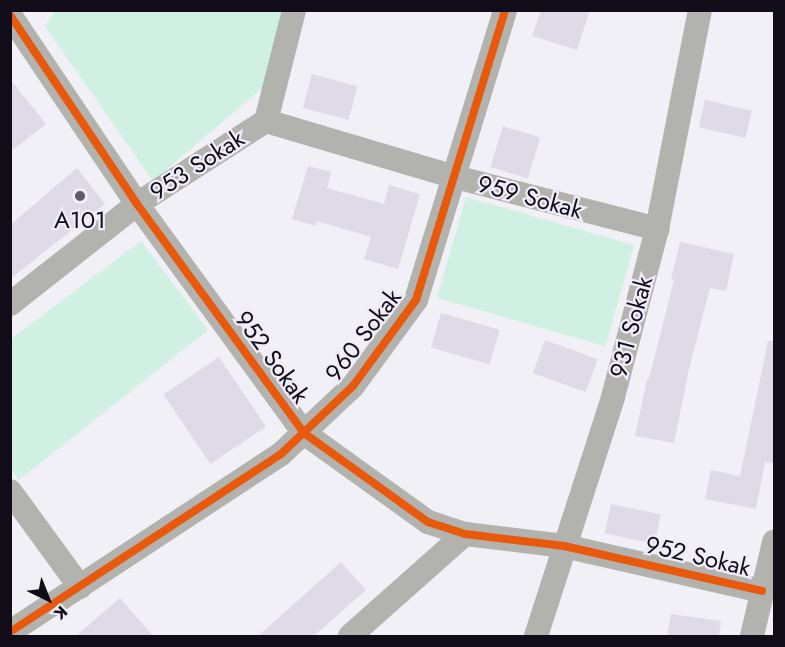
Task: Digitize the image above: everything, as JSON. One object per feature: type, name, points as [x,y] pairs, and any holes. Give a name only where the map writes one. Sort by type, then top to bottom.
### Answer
[{"type":"street","name":"953 Sokak","points":[[10,304],[136,204],[266,122],[294,10]]},
{"type":"street","name":"960 Sokak","points":[[10,632],[281,454],[353,386],[416,300],[504,10]]},
{"type":"street","name":"931 Sokak","points":[[536,636],[613,397],[657,230],[700,10]]},
{"type":"street","name":"952 Sokak","points":[[15,17],[136,204],[304,433],[428,522],[465,534],[564,546],[762,591]]},
{"type":"street","name":"959 Sokak","points":[[266,122],[455,177],[657,230]]},
{"type":"street","points":[[10,491],[80,587]]},
{"type":"street","points":[[351,636],[465,534]]},
{"type":"street","points":[[752,636],[774,542]]},
{"type":"green space","points":[[55,11],[286,11],[266,85],[153,181],[45,26]]},
{"type":"green space","points":[[466,197],[634,245],[605,346],[437,298]]},
{"type":"green space","points":[[141,241],[208,330],[19,480],[11,469],[11,339]]},
{"type":"building","points":[[541,10],[590,10],[577,50],[532,36]]},
{"type":"building","points":[[312,74],[357,86],[348,120],[303,108]]},
{"type":"building","points":[[10,79],[46,124],[10,152]]},
{"type":"building","points":[[705,100],[752,111],[745,138],[699,127]]},
{"type":"building","points":[[503,126],[540,137],[528,179],[490,167]]},
{"type":"building","points":[[308,166],[331,172],[327,188],[384,204],[389,185],[420,194],[398,269],[364,259],[371,237],[317,221],[316,226],[292,219]]},
{"type":"building","points":[[77,168],[105,204],[10,279],[10,225]]},
{"type":"building","points":[[680,242],[734,254],[726,291],[710,288],[689,369],[674,443],[635,436],[647,379],[649,379],[674,280],[671,279]]},
{"type":"building","points":[[441,313],[500,330],[490,364],[431,348]]},
{"type":"building","points":[[545,340],[598,359],[586,392],[533,373]]},
{"type":"building","points":[[768,341],[774,341],[774,463],[765,462],[756,509],[705,499],[711,470],[740,476]]},
{"type":"building","points":[[219,357],[266,427],[210,464],[163,394]]},
{"type":"building","points":[[611,504],[661,515],[655,544],[605,533]]},
{"type":"building","points":[[341,562],[366,590],[314,636],[258,636]]},
{"type":"building","points":[[120,598],[153,636],[76,636]]},
{"type":"building","points":[[671,614],[721,621],[719,636],[667,636]]},
{"type":"cycle path","points":[[10,632],[281,454],[353,386],[416,300],[505,10]]},
{"type":"cycle path","points":[[10,15],[137,204],[304,433],[428,522],[465,534],[564,546],[762,591]]},
{"type":"place","name":"A101","points":[[80,196]]}]
